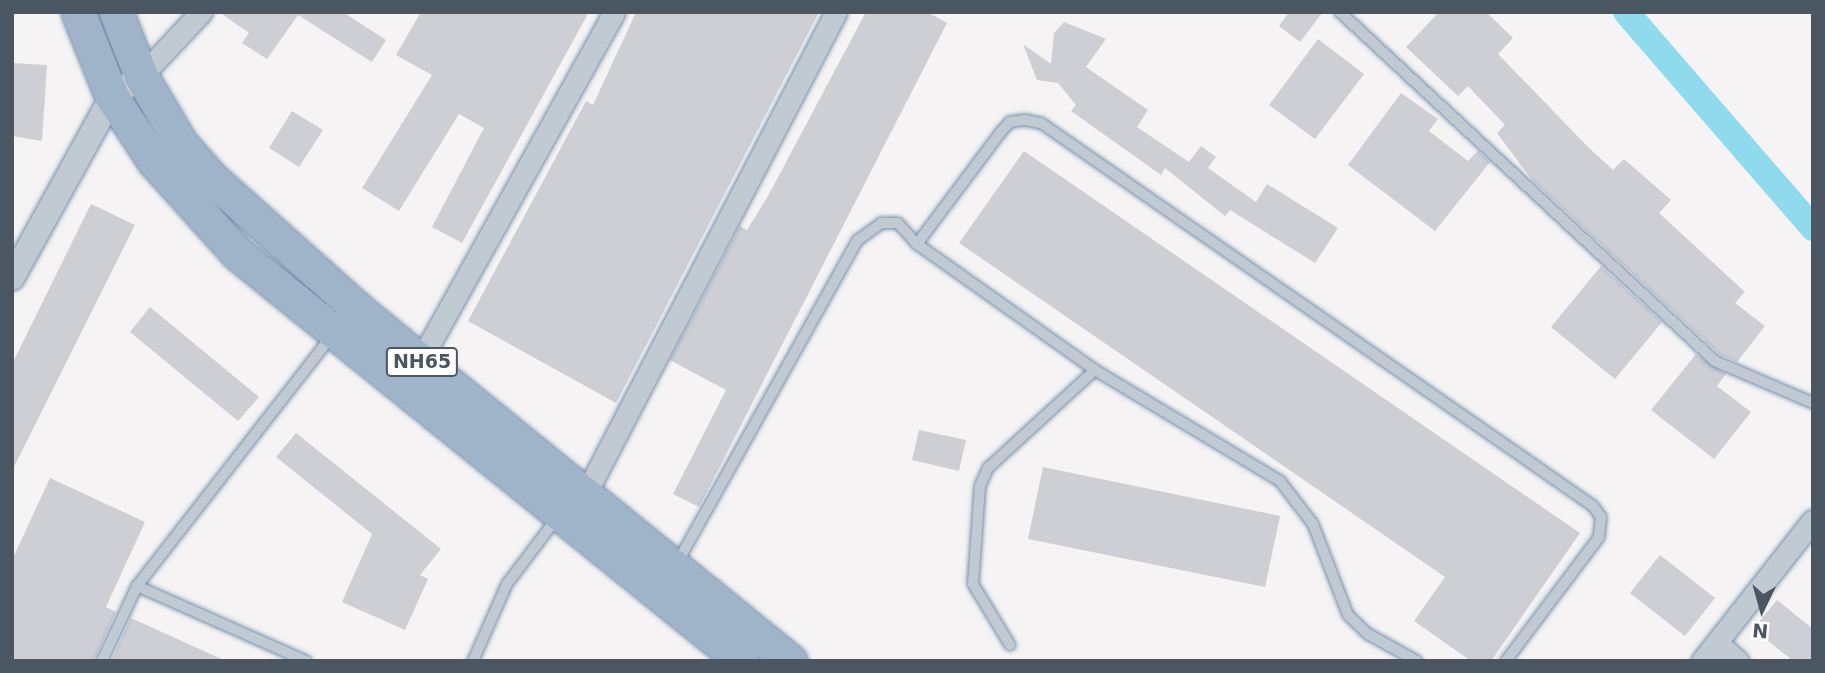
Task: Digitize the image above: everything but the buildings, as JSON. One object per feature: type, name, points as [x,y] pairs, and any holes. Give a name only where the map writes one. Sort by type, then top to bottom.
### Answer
[{"type":"highway","name":"NH65","points":[[78,12],[112,97],[187,202],[335,331],[558,515],[742,661]]},
{"type":"highway","name":"NH65","points":[[116,12],[141,76],[181,144],[211,178],[420,361],[676,565],[790,661]]},
{"type":"street","points":[[12,278],[112,97],[141,76],[201,12]]},
{"type":"street","points":[[420,361],[614,12]]},
{"type":"street","points":[[586,493],[836,12]]},
{"type":"street","points":[[1702,661],[1813,520]]},
{"type":"street","points":[[1717,643],[1738,661]]},
{"type":"lane","points":[[1340,12],[1715,361],[1813,403]]},
{"type":"lane","points":[[917,244],[1010,122],[1041,123],[1593,506],[1601,517],[1599,537],[1507,661]]},
{"type":"lane","points":[[676,565],[858,240],[881,223],[898,223],[917,244],[1095,370],[1280,481],[1313,524],[1348,615],[1368,634],[1417,661]]},
{"type":"lane","points":[[102,661],[137,586],[335,331]]},
{"type":"lane","points":[[1010,645],[973,583],[980,486],[988,468],[1095,370]]},
{"type":"lane","points":[[473,661],[507,584],[558,515]]},
{"type":"lane","points":[[137,586],[306,661]]},
{"type":"waterway","points":[[1626,12],[1813,228]]}]
